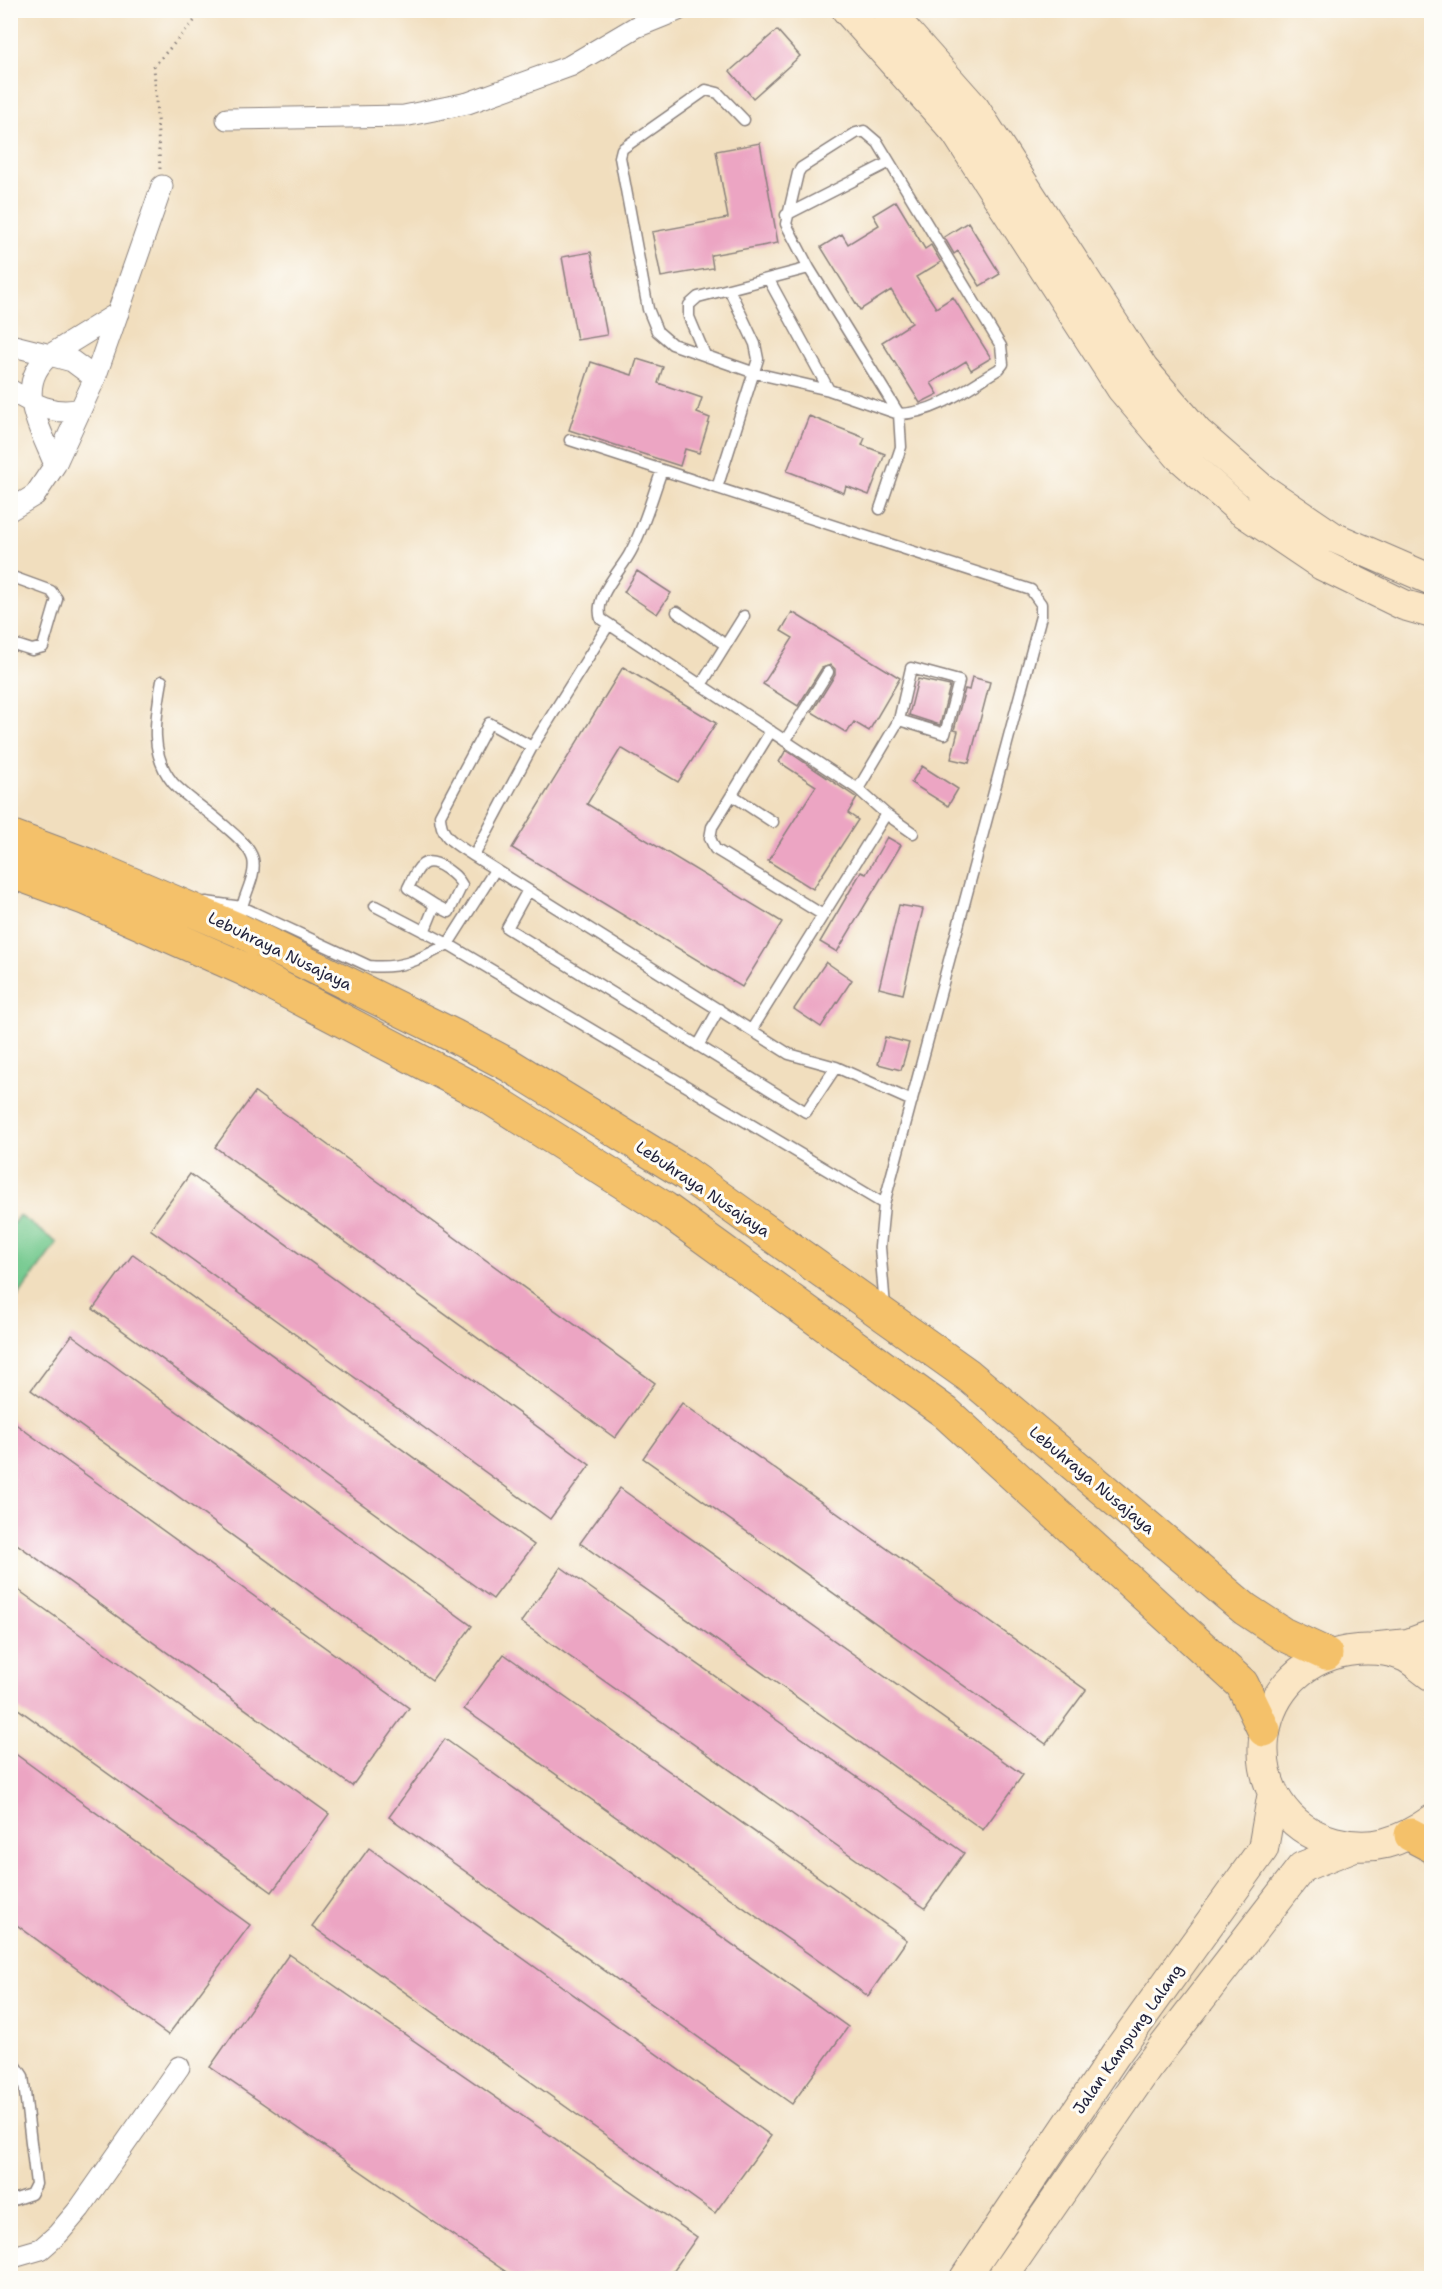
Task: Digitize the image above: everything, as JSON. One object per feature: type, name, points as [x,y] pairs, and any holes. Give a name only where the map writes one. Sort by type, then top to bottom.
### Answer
[{"type":"main road","points":[[847,10],[956,132],[1122,389],[1179,456],[1239,508],[1322,565],[1404,605],[1431,613]]},
{"type":"main road","points":[[887,10],[974,108],[1143,369],[1197,432],[1261,488],[1333,537],[1431,580]]},
{"type":"main road","name":"Lebuhraya Nusajaya","points":[[10,836],[167,898],[240,918],[509,1065],[685,1173],[968,1376],[1245,1609],[1283,1634],[1326,1654]]},
{"type":"main road","name":"Lebuhraya Nusajaya","points":[[10,871],[84,898],[244,969],[487,1096],[664,1208],[945,1412],[1242,1684],[1264,1730]]},
{"type":"main road","points":[[1424,1834],[1382,1845],[1352,1847],[1320,1838],[1293,1819],[1273,1792],[1263,1762],[1264,1730],[1276,1698],[1283,1689],[1297,1672],[1326,1654],[1408,1644],[1431,1635]]},
{"type":"main road","points":[[1367,1648],[1405,1657],[1431,1676]]},
{"type":"main road","name":"Jalan Kampung Lalang","points":[[965,2278],[1117,2052],[1263,1849],[1273,1792]]},
{"type":"main road","name":"Jalan Kampung Lalang","points":[[1002,2278],[1147,2068],[1302,1867],[1352,1847]]},
{"type":"street","points":[[227,119],[404,116],[468,104],[570,66],[642,19],[678,10]]},
{"type":"street","points":[[10,510],[35,495],[55,465],[95,378],[162,186]]},
{"type":"street","points":[[55,465],[31,403],[31,386],[36,369],[50,355],[118,313]]},
{"type":"street","points":[[10,345],[72,361],[95,378]]},
{"type":"street","points":[[10,390],[31,403],[56,411],[80,409]]},
{"type":"street","points":[[10,2258],[41,2249],[58,2234],[80,2208],[179,2067]]},
{"type":"lane","points":[[744,120],[718,93],[706,90],[622,149],[620,157],[648,309],[657,331],[672,344],[755,373],[829,390],[898,414],[915,413],[934,407],[999,369],[1004,357],[1000,346],[872,137],[864,131],[856,133],[801,168],[786,215],[786,224],[808,268],[898,414],[901,447],[880,508]]},
{"type":"lane","points":[[786,215],[888,163]]},
{"type":"lane","points":[[705,355],[689,316],[689,305],[698,297],[808,268]]},
{"type":"lane","points":[[769,280],[829,390]]},
{"type":"lane","points":[[717,488],[758,359],[755,344],[729,289]]},
{"type":"lane","points":[[570,440],[1031,590],[1041,604],[1041,616],[884,1204],[880,1247],[886,1317]]},
{"type":"lane","points":[[662,470],[631,552],[601,602],[598,611],[601,619],[858,789],[886,814],[913,833]]},
{"type":"lane","points":[[10,576],[51,591],[57,599],[57,604],[43,647],[32,650],[10,643]]},
{"type":"lane","points":[[677,612],[726,645]]},
{"type":"lane","points":[[701,685],[744,616]]},
{"type":"lane","points":[[474,856],[532,747],[609,624]]},
{"type":"lane","points":[[858,789],[899,720],[911,668],[959,681],[945,734],[899,720]]},
{"type":"lane","points":[[785,741],[828,672]]},
{"type":"lane","points":[[162,681],[155,741],[159,761],[174,783],[244,844],[253,860],[251,879],[240,918],[369,966],[389,968],[408,965],[448,944],[495,870]]},
{"type":"lane","points":[[532,747],[489,723],[440,815],[440,828],[447,839],[789,1054],[836,1066],[912,1101]]},
{"type":"lane","points":[[771,731],[712,827],[710,838],[716,849],[823,915]]},
{"type":"lane","points":[[732,795],[773,822]]},
{"type":"lane","points":[[752,1029],[886,814]]},
{"type":"lane","points":[[430,861],[436,862],[456,875],[462,885],[449,912],[435,905],[408,888],[418,869],[430,861]]},
{"type":"lane","points":[[528,890],[507,928],[806,1112],[836,1066]]},
{"type":"lane","points":[[424,932],[435,905]]},
{"type":"lane","points":[[375,906],[448,944],[884,1204]]},
{"type":"lane","points":[[698,1046],[719,1009]]},
{"type":"lane","points":[[10,2067],[16,2067],[23,2076],[36,2184],[31,2194],[10,2201]]},
{"type":"path","points":[[162,186],[154,66],[204,10]]},
{"type":"green space","points":[[19,1215],[57,1243],[11,1306],[11,1227]]},
{"type":"building","points":[[777,30],[800,56],[753,98],[730,71]]},
{"type":"building","points":[[760,143],[778,243],[711,255],[713,268],[661,277],[652,232],[728,218],[716,151]]},
{"type":"building","points":[[896,201],[925,249],[931,245],[941,262],[916,277],[936,308],[953,297],[991,358],[971,370],[966,361],[931,383],[938,394],[920,403],[882,342],[912,323],[891,290],[860,310],[821,247],[842,234],[848,244],[879,225],[873,215]]},
{"type":"building","points":[[968,222],[1000,274],[980,286],[958,251],[954,254],[944,237]]},
{"type":"building","points":[[591,252],[607,335],[577,340],[562,257]]},
{"type":"building","points":[[637,359],[663,367],[658,383],[702,398],[697,413],[710,418],[699,453],[685,449],[680,466],[569,430],[591,362],[632,375]]},
{"type":"building","points":[[809,416],[865,438],[862,445],[885,454],[869,495],[846,486],[844,493],[787,471]]},
{"type":"building","points":[[637,571],[671,593],[657,614],[624,592]]},
{"type":"building","points":[[792,612],[900,678],[869,731],[854,722],[847,733],[812,712],[835,675],[835,669],[831,665],[822,668],[798,706],[763,684],[793,638],[781,631]]},
{"type":"building","points":[[623,667],[716,723],[678,782],[621,748],[587,804],[782,922],[742,987],[512,848]]},
{"type":"building","points":[[972,677],[990,682],[969,763],[951,759],[958,731],[954,730],[965,689],[969,690]]},
{"type":"building","points":[[918,679],[950,686],[940,725],[909,715]]},
{"type":"building","points":[[786,750],[857,798],[848,813],[858,820],[813,889],[768,861],[816,786],[779,762]]},
{"type":"building","points":[[922,766],[958,789],[948,806],[911,783]]},
{"type":"building","points":[[887,837],[901,845],[837,952],[820,942],[861,872],[866,874]]},
{"type":"building","points":[[899,905],[923,909],[903,994],[879,988]]},
{"type":"building","points":[[826,962],[852,980],[821,1027],[794,1009]]},
{"type":"building","points":[[885,1037],[909,1043],[901,1070],[878,1064]]},
{"type":"building","points":[[255,1092],[655,1383],[615,1438],[215,1147]]},
{"type":"building","points":[[190,1174],[590,1465],[550,1519],[150,1229]]},
{"type":"building","points":[[133,1254],[534,1545],[493,1599],[93,1309]]},
{"type":"building","points":[[72,1335],[472,1626],[432,1680],[31,1390]]},
{"type":"building","points":[[682,1403],[1086,1690],[1046,1744],[643,1458]]},
{"type":"building","points":[[10,1420],[409,1708],[352,1786],[10,1539]]},
{"type":"building","points":[[620,1488],[1023,1775],[983,1830],[580,1543]]},
{"type":"building","points":[[561,1567],[964,1853],[925,1908],[521,1622]]},
{"type":"building","points":[[10,1584],[329,1814],[272,1892],[10,1703]]},
{"type":"building","points":[[504,1654],[907,1940],[868,1996],[464,1709]]},
{"type":"building","points":[[445,1739],[848,2027],[792,2104],[389,1817]]},
{"type":"building","points":[[10,1750],[250,1925],[168,2035],[10,1920]]},
{"type":"building","points":[[369,1848],[771,2136],[715,2213],[312,1926]]},
{"type":"building","points":[[289,1954],[697,2237],[668,2278],[515,2278],[210,2067]]}]
